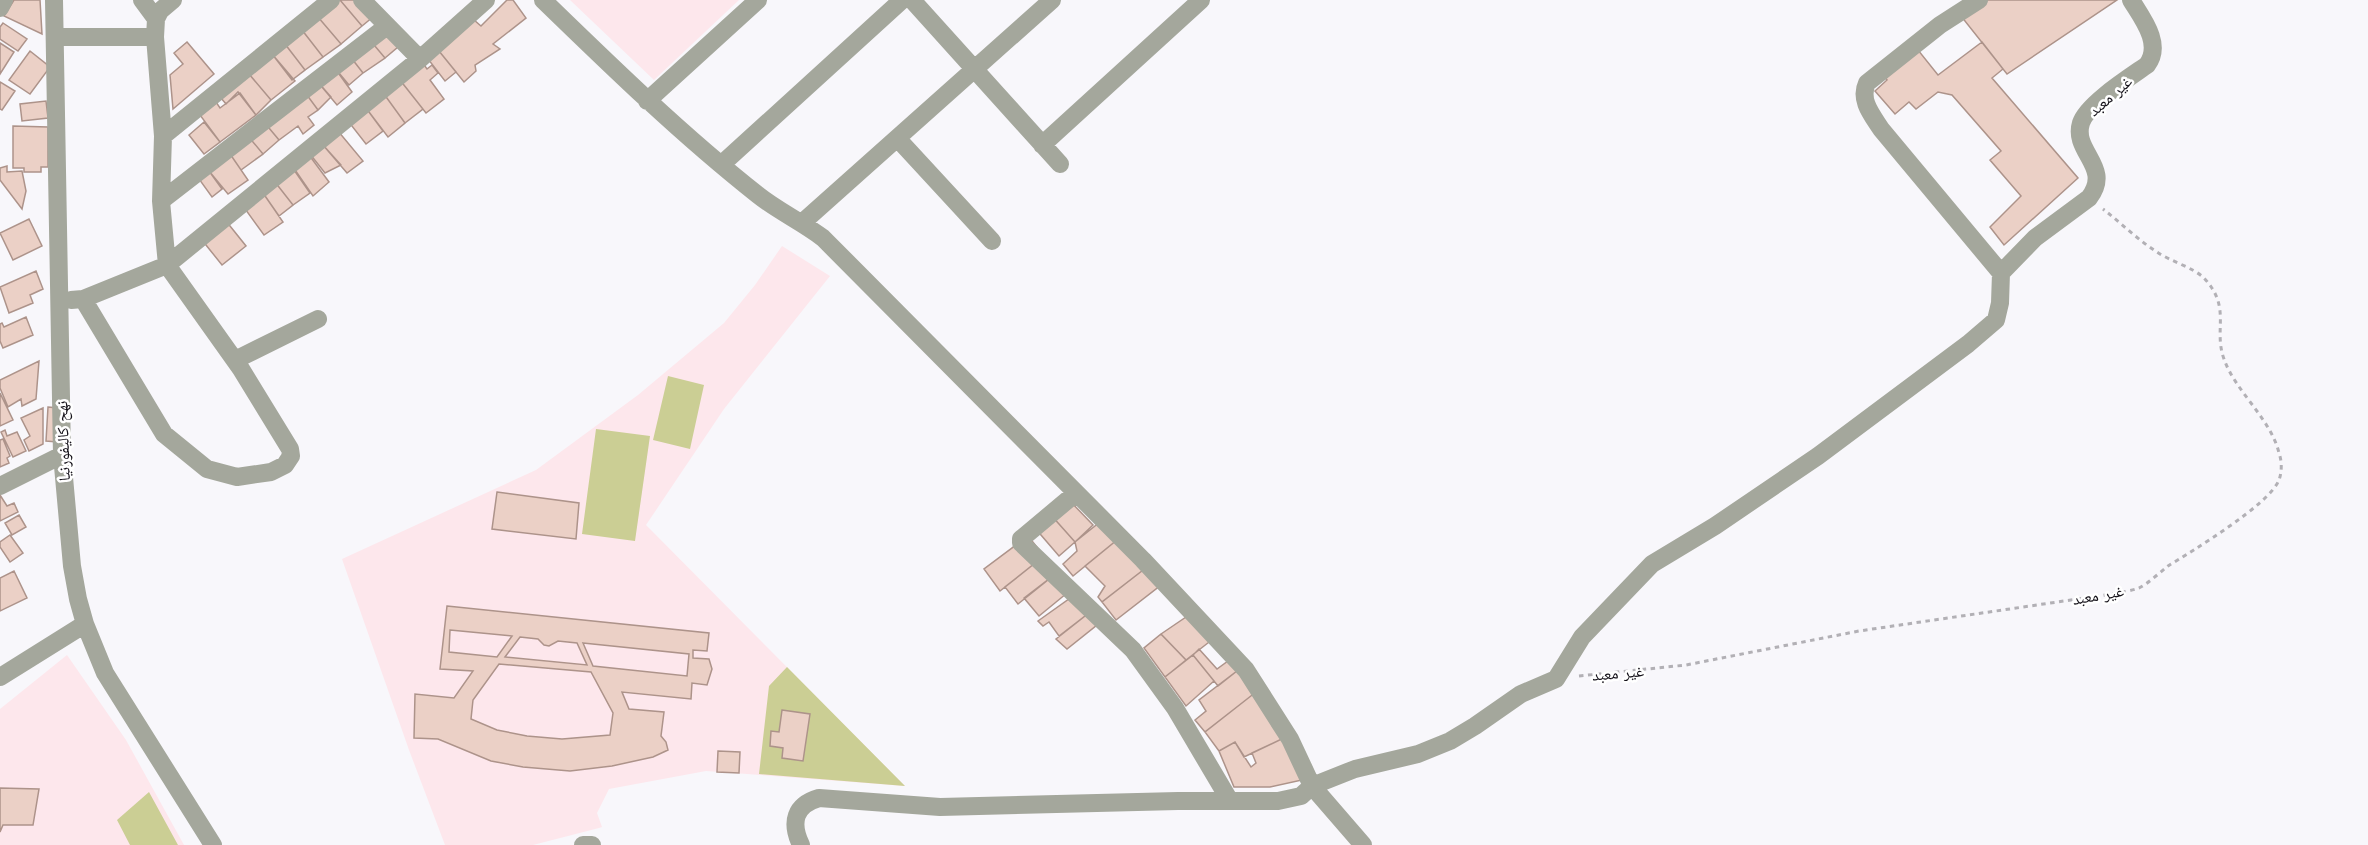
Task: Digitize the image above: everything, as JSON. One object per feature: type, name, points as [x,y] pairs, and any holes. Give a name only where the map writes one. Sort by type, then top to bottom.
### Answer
[{"type":"street","points":[[0,8],[4,0]]},
{"type":"street","name":"نهح كاليفورنيا","points":[[54,0],[62,454],[72,566],[84,624],[105,672],[213,845]]},
{"type":"street","points":[[142,0],[156,28]]},
{"type":"street","points":[[83,299],[164,434],[207,469],[237,477],[271,472],[285,465],[291,456],[290,449],[234,360],[167,265],[160,201],[163,136],[156,28],[160,11],[173,0]]},
{"type":"street","points":[[163,136],[331,0]]},
{"type":"street","points":[[362,0],[420,59]]},
{"type":"street","points":[[60,301],[83,299],[167,265],[420,59],[486,0]]},
{"type":"street","points":[[543,0],[647,101],[760,196],[803,222],[823,238],[1143,560],[1246,670],[1290,739],[1312,786],[1363,845]]},
{"type":"street","points":[[647,101],[758,0]]},
{"type":"street","points":[[722,164],[902,0]]},
{"type":"street","points":[[912,0],[1060,164]]},
{"type":"street","points":[[803,222],[1052,0]]},
{"type":"street","points":[[1042,144],[1201,0]]},
{"type":"street","points":[[1979,0],[1940,25],[1867,83],[1864,95],[1867,107],[1881,129],[2001,273],[2035,238],[2088,198]]},
{"type":"street","name":"غير معبد","points":[[2088,198],[2094,190],[2097,179],[2094,166],[2083,143],[2080,124],[2088,111],[2147,64],[2154,52],[2153,39],[2131,0]]},
{"type":"street","points":[[160,201],[387,26]]},
{"type":"street","points":[[55,37],[156,28]]},
{"type":"street","points":[[897,138],[992,241]]},
{"type":"street","name":"غير معبد","points":[[1556,678],[1582,638],[1652,564],[1715,526],[1818,456],[1968,344],[1996,320],[2000,303],[2001,273]]},
{"type":"street","points":[[234,360],[318,319]]},
{"type":"street","points":[[0,486],[62,454]]},
{"type":"street","points":[[1076,493],[1021,539],[1021,543],[1133,650],[1175,708],[1230,801]]},
{"type":"street","points":[[0,676],[84,624]]},
{"type":"street","points":[[801,845],[796,832],[798,812],[803,805],[819,798],[940,807],[1256,802],[1292,799],[1301,796],[1312,786],[1355,769],[1418,754],[1450,741],[1476,726],[1521,694],[1556,678]]},
{"type":"street","points":[[583,845],[592,845]]},
{"type":"path","name":"غير معبد","points":[[1556,678],[1686,665],[1860,631],[2112,594],[2139,588],[2170,565],[2202,546],[2266,497],[2278,482],[2281,468],[2280,454],[2273,436],[2225,362],[2220,345],[2222,321],[2220,304],[2212,289],[2202,276],[2154,250],[2088,198]]},
{"type":"shaded area","points":[[570,0],[739,0],[654,80]]},
{"type":"shaded area","points":[[782,246],[830,276],[724,409],[646,525],[905,786],[706,771],[609,789],[597,813],[602,827],[599,828],[533,845],[445,845],[342,559],[536,470],[638,395],[724,323],[755,285]]},
{"type":"shaded area","points":[[67,655],[126,740],[184,845],[0,845],[0,709]]},
{"type":"green space","points":[[668,376],[704,385],[690,449],[653,440]]},
{"type":"green space","points":[[596,429],[650,436],[635,541],[582,534]]},
{"type":"green space","points":[[787,667],[905,786],[759,774],[769,686]]},
{"type":"green space","points":[[149,792],[178,845],[130,845],[117,820]]},
{"type":"building","points":[[14,0],[40,0],[42,34],[4,16]]},
{"type":"building","points":[[337,0],[340,0],[362,26],[341,44],[318,17]]},
{"type":"building","points":[[340,0],[369,0],[379,12],[362,26]]},
{"type":"building","points":[[507,0],[513,0],[526,18],[493,44],[500,49],[475,65],[476,71],[464,82],[439,51],[474,20],[481,26]]},
{"type":"building","points":[[1974,0],[2117,0],[2007,74],[1957,11]]},
{"type":"building","points":[[318,17],[341,44],[323,57],[302,30]]},
{"type":"building","points":[[390,20],[405,41],[385,58],[369,39]]},
{"type":"building","points":[[3,23],[27,39],[18,51],[0,39],[0,27]]},
{"type":"building","points":[[302,30],[323,57],[305,70],[285,44]]},
{"type":"building","points":[[369,39],[385,58],[363,73],[349,55]]},
{"type":"building","points":[[187,42],[214,74],[173,109],[170,75],[183,64],[174,53]]},
{"type":"building","points":[[1982,42],[2003,69],[1992,78],[2078,178],[2004,245],[1990,227],[2021,196],[1990,160],[2001,151],[1952,95],[1938,92],[1916,109],[1909,102],[1895,114],[1875,91],[1887,80],[1885,77],[1918,50],[1938,75]]},
{"type":"building","points":[[0,43],[14,52],[0,74]]},
{"type":"building","points":[[285,44],[305,70],[292,80],[272,54]]},
{"type":"building","points":[[30,51],[50,67],[30,94],[9,80]]},
{"type":"building","points":[[439,51],[456,72],[445,81],[428,59]]},
{"type":"building","points":[[272,54],[295,81],[271,100],[249,74]]},
{"type":"building","points":[[349,55],[363,73],[349,85],[334,67]]},
{"type":"building","points":[[422,62],[427,69],[432,65],[438,73],[430,80],[444,99],[426,113],[400,80]]},
{"type":"building","points":[[334,67],[352,92],[337,105],[317,81]]},
{"type":"building","points":[[249,74],[271,100],[256,115],[238,92],[226,104],[221,98]]},
{"type":"building","points":[[400,80],[423,109],[405,123],[384,94]]},
{"type":"building","points":[[317,81],[331,97],[318,110],[304,91]]},
{"type":"building","points":[[0,82],[15,91],[2,110],[0,109]]},
{"type":"building","points":[[304,91],[318,110],[308,117],[314,125],[303,134],[298,126],[279,140],[264,122]]},
{"type":"building","points":[[240,93],[256,115],[220,142],[197,111],[214,99],[220,108]]},
{"type":"building","points":[[384,94],[405,123],[388,137],[366,108]]},
{"type":"building","points":[[46,101],[48,118],[22,121],[20,104]]},
{"type":"building","points":[[366,108],[383,131],[366,144],[348,121]]},
{"type":"building","points":[[204,122],[220,142],[204,154],[189,135]]},
{"type":"building","points":[[264,122],[279,140],[263,154],[248,136]]},
{"type":"building","points":[[13,126],[48,127],[48,167],[41,167],[41,172],[24,172],[24,168],[13,168]]},
{"type":"building","points":[[338,131],[363,161],[347,173],[323,145]]},
{"type":"building","points":[[248,136],[263,154],[241,170],[228,151]]},
{"type":"building","points":[[323,145],[341,165],[325,173],[310,154]]},
{"type":"building","points":[[228,151],[248,180],[228,194],[209,171]]},
{"type":"building","points":[[309,155],[329,182],[313,196],[293,167]]},
{"type":"building","points":[[7,166],[7,172],[22,171],[26,191],[22,209],[0,180],[0,168]]},
{"type":"building","points":[[292,167],[310,193],[293,205],[275,182]]},
{"type":"building","points":[[209,171],[222,189],[212,197],[199,179]]},
{"type":"building","points":[[275,182],[293,205],[279,216],[263,193]]},
{"type":"building","points":[[263,193],[283,222],[264,235],[243,206]]},
{"type":"building","points":[[29,219],[42,246],[13,260],[0,233]]},
{"type":"building","points":[[226,221],[246,246],[222,265],[202,240]]},
{"type":"building","points":[[36,271],[43,289],[30,295],[33,303],[9,313],[0,287]]},
{"type":"building","points":[[26,317],[33,335],[3,348],[0,341],[0,324],[2,323],[4,327]]},
{"type":"building","points":[[39,361],[36,399],[22,406],[21,399],[8,407],[0,388],[0,380]]},
{"type":"building","points":[[0,393],[13,420],[0,426]]},
{"type":"building","points":[[48,407],[58,408],[57,442],[46,441]]},
{"type":"building","points":[[43,408],[43,444],[29,451],[24,440],[30,436],[21,418]]},
{"type":"building","points":[[5,430],[7,436],[17,432],[26,451],[13,457],[1,432]]},
{"type":"building","points":[[3,439],[10,456],[7,458],[9,463],[0,467],[0,440]]},
{"type":"building","points":[[497,492],[579,503],[576,539],[492,529]]},
{"type":"building","points":[[0,495],[7,506],[14,503],[18,512],[0,521]]},
{"type":"building","points":[[1069,500],[1093,525],[1075,542],[1051,515]]},
{"type":"building","points":[[19,515],[26,527],[12,535],[5,523]]},
{"type":"building","points":[[1051,515],[1075,542],[1059,556],[1035,528]]},
{"type":"building","points":[[1100,522],[1117,540],[1073,576],[1063,564],[1077,551],[1075,542]]},
{"type":"building","points":[[10,535],[23,553],[10,562],[0,547],[0,542]]},
{"type":"building","points":[[1028,536],[1044,556],[1000,591],[984,569]]},
{"type":"building","points":[[1117,540],[1147,567],[1102,602],[1098,597],[1105,586],[1085,566]]},
{"type":"building","points":[[1044,556],[1058,572],[1018,604],[1005,587]]},
{"type":"building","points":[[1147,567],[1161,585],[1116,620],[1102,602]]},
{"type":"building","points":[[14,571],[27,598],[0,611],[0,578]]},
{"type":"building","points":[[1058,572],[1072,589],[1039,616],[1024,598]]},
{"type":"building","points":[[1076,594],[1094,609],[1059,636],[1049,622],[1043,626],[1038,621]]},
{"type":"building","points":[[447,606],[709,633],[707,651],[693,650],[693,658],[709,659],[712,669],[707,685],[692,683],[691,699],[622,692],[629,709],[664,712],[661,736],[668,750],[653,757],[612,766],[570,771],[523,767],[491,761],[438,739],[414,738],[415,694],[454,698],[473,671],[440,669]],"holes":[[[450,630],[512,636],[497,657],[449,652]],[[520,637],[538,639],[544,645],[549,646],[558,641],[577,643],[587,665],[505,657]],[[583,643],[689,654],[687,676],[593,666]],[[499,664],[591,672],[613,713],[610,735],[562,739],[527,736],[497,730],[471,719],[473,700]]]},
{"type":"building","points":[[1094,609],[1102,621],[1067,649],[1056,639]]},
{"type":"building","points":[[1192,613],[1213,639],[1186,660],[1161,634]]},
{"type":"building","points":[[1161,634],[1186,660],[1165,677],[1144,648]]},
{"type":"building","points":[[1199,649],[1217,669],[1228,661],[1237,671],[1218,686],[1193,655]]},
{"type":"building","points":[[1193,655],[1214,681],[1186,706],[1165,677]]},
{"type":"building","points":[[1237,671],[1256,692],[1205,732],[1195,720],[1206,711],[1199,700]]},
{"type":"building","points":[[1256,692],[1286,737],[1244,757],[1235,742],[1219,751],[1205,732]]},
{"type":"building","points":[[782,710],[810,714],[803,761],[782,758],[783,748],[770,746],[771,731],[779,732]]},
{"type":"building","points":[[1286,737],[1302,780],[1270,787],[1234,787],[1219,751],[1235,742],[1251,767],[1256,763],[1252,753]]},
{"type":"building","points":[[718,751],[740,752],[739,773],[717,772]]},
{"type":"building","points":[[0,788],[39,789],[33,825],[3,825],[0,832]]}]
